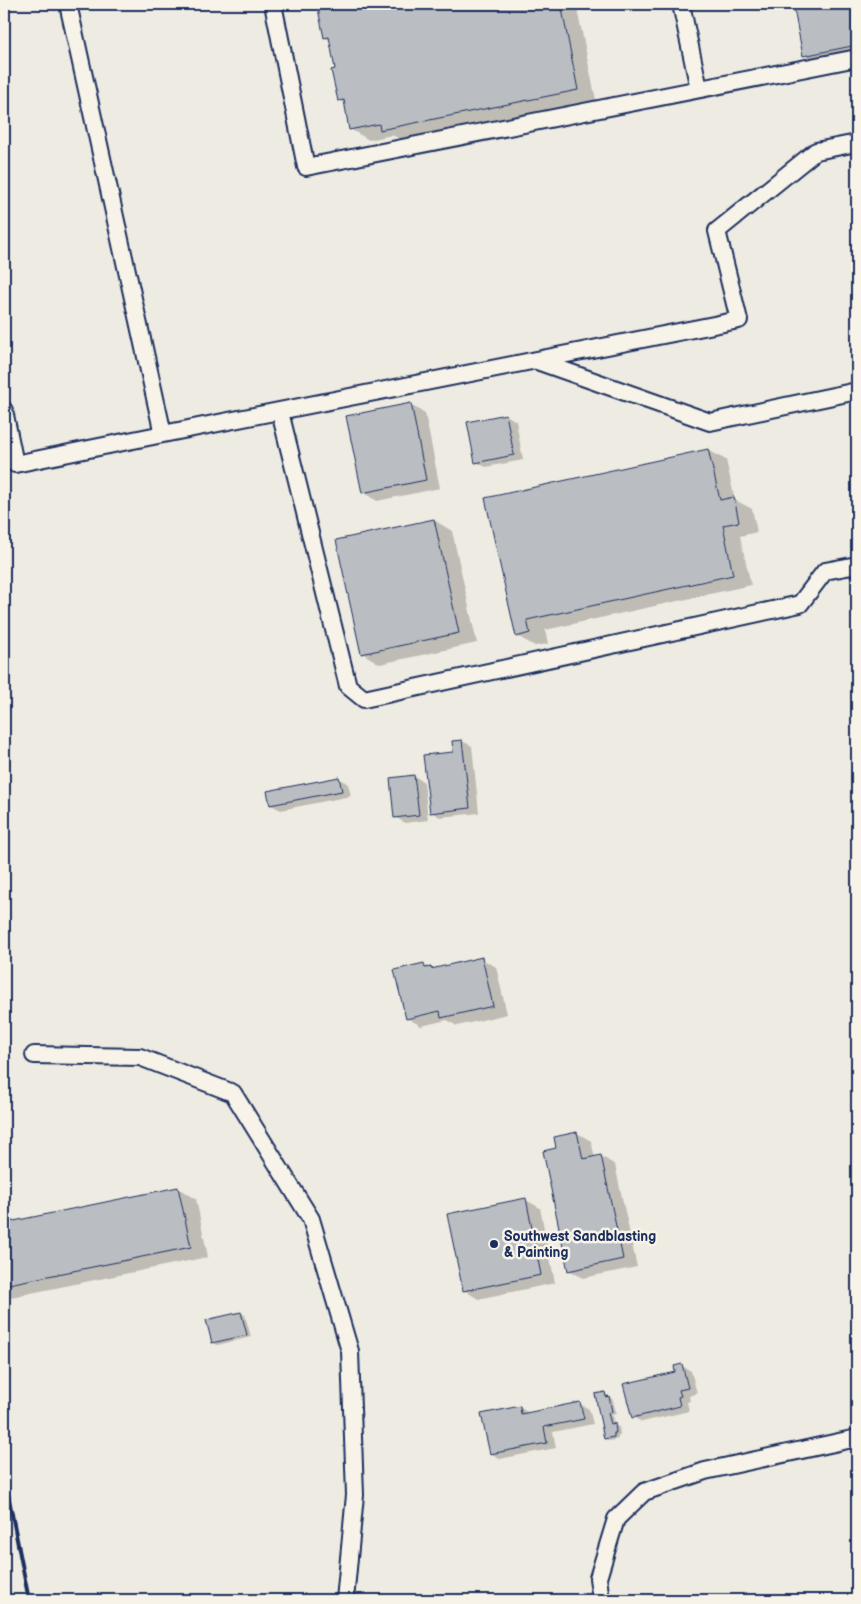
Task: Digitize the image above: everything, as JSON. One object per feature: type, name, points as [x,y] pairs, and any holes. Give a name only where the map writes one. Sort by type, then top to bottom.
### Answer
[{"type":"lane","points":[[68,4],[163,434]]},
{"type":"lane","points":[[273,4],[306,167],[857,58]]},
{"type":"lane","points":[[681,4],[699,90]]},
{"type":"lane","points":[[4,410],[9,465],[739,320],[717,231],[816,151],[857,143]]},
{"type":"lane","points":[[537,361],[710,422],[857,391]]},
{"type":"lane","points":[[280,412],[348,686],[364,699],[800,604],[825,571],[857,564]]},
{"type":"lane","points":[[34,1056],[140,1057],[233,1093],[311,1219],[350,1351],[355,1495],[345,1600]]},
{"type":"lane","points":[[601,1600],[598,1578],[616,1519],[644,1492],[705,1471],[857,1438]]},
{"type":"building","points":[[317,4],[561,4],[578,90],[380,130],[379,124],[349,130],[344,100],[338,101],[331,70],[335,69],[329,37],[324,38]]},
{"type":"building","points":[[793,4],[857,4],[857,45],[803,56]]},
{"type":"building","points":[[411,403],[426,480],[362,493],[346,416]]},
{"type":"building","points":[[506,414],[514,455],[475,463],[467,422]]},
{"type":"building","points":[[708,449],[720,500],[734,497],[739,522],[723,525],[733,575],[527,620],[530,633],[516,637],[485,498]]},
{"type":"building","points":[[434,519],[459,633],[361,654],[336,540]]},
{"type":"building","points":[[462,740],[470,808],[430,813],[423,755],[453,752],[452,741]]},
{"type":"building","points":[[414,775],[419,815],[394,818],[390,778]]},
{"type":"building","points":[[339,777],[342,791],[270,805],[267,791]]},
{"type":"building","points":[[482,957],[493,1006],[441,1018],[440,1011],[406,1019],[394,970],[424,963],[425,968],[431,967],[431,969]]},
{"type":"building","points":[[577,1132],[583,1159],[601,1155],[623,1259],[568,1271],[543,1151],[556,1148],[554,1137]]},
{"type":"building","points":[[178,1187],[191,1247],[4,1285],[4,1223]]},
{"type":"building","name":"Southwest Sandblasting & Painting","points":[[526,1198],[541,1275],[463,1291],[447,1214]]},
{"type":"building","points":[[241,1312],[247,1335],[212,1343],[206,1320]]},
{"type":"building","points":[[682,1364],[688,1388],[679,1390],[681,1396],[678,1397],[680,1406],[632,1418],[623,1384],[675,1372],[674,1366]]},
{"type":"building","points":[[605,1392],[606,1397],[609,1396],[612,1412],[608,1413],[611,1424],[615,1423],[616,1433],[614,1433],[614,1437],[604,1439],[595,1394]]},
{"type":"building","points":[[580,1402],[584,1419],[544,1427],[547,1443],[490,1454],[481,1414],[520,1406],[521,1414]]},
{"type":"railway","points":[[4,1474],[29,1600]]},
{"type":"place","name":"Southwest Sandblasting & Painting","points":[[494,1244]]}]
